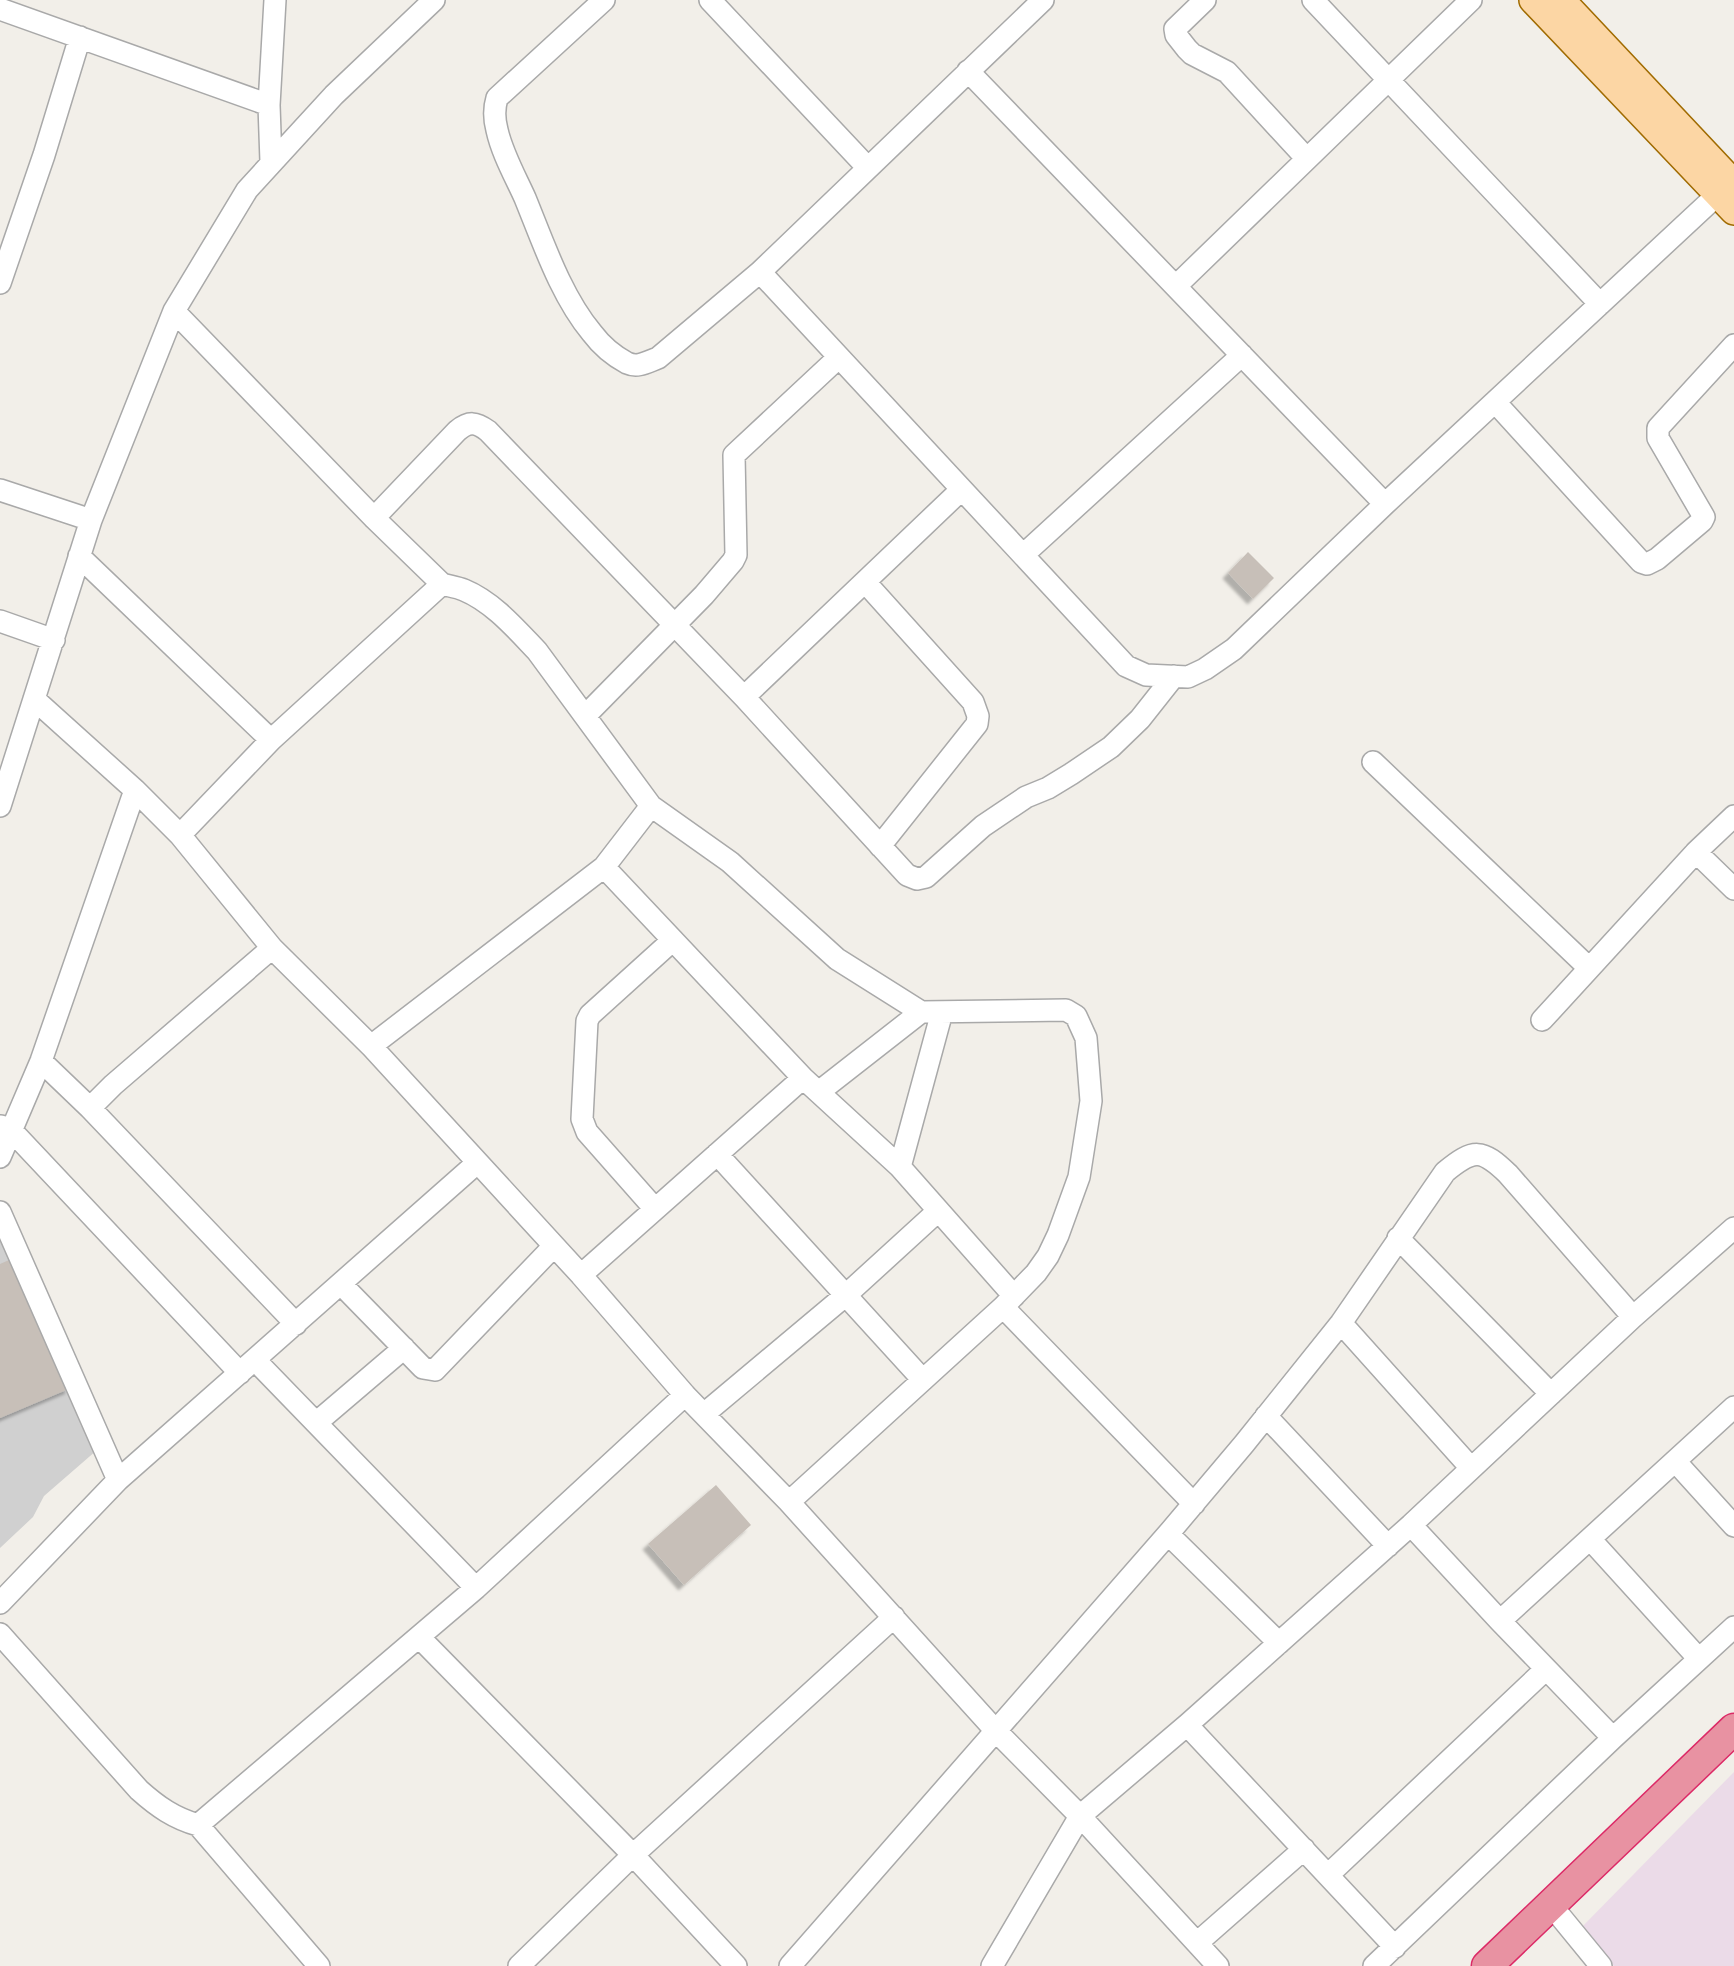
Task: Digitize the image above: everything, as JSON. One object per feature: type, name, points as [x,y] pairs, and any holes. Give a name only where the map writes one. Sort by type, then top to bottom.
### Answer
[{"type":"highway","points":[[1487,1966],[1734,1730]]},
{"type":"main road","points":[[1533,0],[1730,189]]},
{"type":"main road","points":[[1562,0],[1730,189]]},
{"type":"street","points":[[271,162],[269,105],[275,0]]},
{"type":"street","points":[[0,806],[91,520],[174,311],[247,190],[334,95],[434,0]]},
{"type":"street","points":[[604,0],[497,98],[496,129],[557,274],[580,316],[592,334],[611,352],[629,364],[640,365],[658,358],[760,272],[1043,0]]},
{"type":"street","points":[[710,0],[868,168]]},
{"type":"street","points":[[1205,0],[1174,29],[1176,35],[1192,54],[1227,72],[1307,159]]},
{"type":"street","points":[[1313,0],[1600,304]]},
{"type":"street","points":[[1176,286],[1471,0]]},
{"type":"street","points":[[0,9],[269,105]]},
{"type":"street","points":[[0,283],[44,155],[80,38]]},
{"type":"street","points":[[968,71],[1385,504]]},
{"type":"street","points":[[760,272],[1126,666],[1146,675],[1188,677],[1205,669],[1234,649],[1385,504],[1600,304],[1730,189]]},
{"type":"street","points":[[174,311],[374,518],[442,584],[465,590],[483,601],[516,628],[537,651],[651,806],[730,862],[837,959],[932,1012],[1066,1011],[1076,1016],[1086,1038],[1091,1101],[1079,1178],[1048,1256],[1036,1273],[1008,1301],[789,1502]]},
{"type":"street","points":[[1495,402],[1641,562],[1647,564],[1657,559],[1704,517],[1658,438],[1658,428],[1734,345]]},
{"type":"street","points":[[1023,555],[1242,355]]},
{"type":"street","points":[[585,716],[704,595],[730,565],[736,555],[734,455],[838,358]]},
{"type":"street","points":[[374,518],[457,431],[466,423],[478,424],[496,439],[744,697],[907,875],[917,879],[926,877],[983,826],[1026,797],[1048,788],[1111,747],[1140,719],[1174,676]]},
{"type":"street","points":[[0,490],[91,520]]},
{"type":"street","points":[[744,697],[961,490]]},
{"type":"street","points":[[79,556],[271,740]]},
{"type":"street","points":[[865,582],[973,702],[978,716],[977,724],[880,846]]},
{"type":"street","points":[[180,835],[271,740],[442,584]]},
{"type":"street","points":[[0,621],[54,640]]},
{"type":"street","points":[[34,699],[135,790],[180,835],[272,948],[371,1046],[581,1275],[685,1395],[789,1502],[996,1731],[1080,1816],[1218,1966]]},
{"type":"street","points":[[1373,762],[1589,968]]},
{"type":"street","points":[[0,1156],[6,1128],[41,1061],[135,790]]},
{"type":"street","points":[[371,1046],[604,867],[651,806]]},
{"type":"street","points":[[1542,1020],[1696,852],[1734,816]]},
{"type":"street","points":[[1696,852],[1734,889]]},
{"type":"street","points":[[604,867],[812,1084],[900,1167],[938,1211],[1008,1301],[1194,1504]]},
{"type":"street","points":[[655,1209],[587,1132],[582,1119],[587,1021],[590,1015],[673,940]]},
{"type":"street","points":[[90,1108],[122,1077],[272,948]]},
{"type":"street","points":[[581,1275],[717,1154],[812,1084],[932,1012]]},
{"type":"street","points":[[900,1167],[932,1012]]},
{"type":"street","points":[[41,1061],[90,1108],[296,1324]]},
{"type":"street","points":[[6,1128],[247,1366],[316,1423],[476,1588]]},
{"type":"street","points":[[717,1154],[923,1380]]},
{"type":"street","points":[[790,1966],[1194,1504],[1341,1323],[1445,1172],[1457,1162],[1480,1154],[1491,1158],[1508,1174],[1633,1317]]},
{"type":"street","points":[[0,1603],[118,1480],[477,1163]]},
{"type":"street","points":[[704,1414],[846,1295],[938,1211]]},
{"type":"street","points":[[0,1212],[118,1480]]},
{"type":"street","points":[[997,1964],[1080,1816],[1187,1725],[1388,1546],[1633,1317],[1734,1228]]},
{"type":"street","points":[[1398,1238],[1551,1394]]},
{"type":"street","points":[[341,1284],[423,1368],[435,1370],[554,1246]]},
{"type":"street","points":[[1341,1323],[1471,1468]]},
{"type":"street","points":[[316,1423],[404,1348]]},
{"type":"street","points":[[198,1825],[476,1588],[685,1395]]},
{"type":"street","points":[[1500,1621],[1734,1407]]},
{"type":"street","points":[[1266,1416],[1388,1546]]},
{"type":"street","points":[[1675,1461],[1734,1526]]},
{"type":"street","points":[[1411,1525],[1613,1738]]},
{"type":"street","points":[[1168,1534],[1279,1643]]},
{"type":"street","points":[[1590,1539],[1699,1659]]},
{"type":"street","points":[[519,1966],[633,1855],[894,1617]]},
{"type":"street","points":[[1374,1966],[1613,1738],[1734,1628]]},
{"type":"street","points":[[0,1634],[139,1790],[160,1809],[179,1820],[198,1825],[319,1966]]},
{"type":"street","points":[[419,1638],[633,1855],[736,1966]]},
{"type":"street","points":[[1328,1875],[1546,1669]]},
{"type":"street","points":[[1187,1725],[1395,1947]]},
{"type":"street","points":[[1197,1943],[1304,1849]]},
{"type":"street","points":[[1551,1905],[1601,1966]]},
{"type":"shaded area","points":[[0,1219],[97,1450],[44,1496],[33,1517],[0,1548]]},
{"type":"shaded area","points":[[1734,1772],[1734,1966],[1614,1966],[1581,1928]]},
{"type":"building","points":[[1248,552],[1274,578],[1253,599],[1228,573]]},
{"type":"building","points":[[16,1257],[71,1388],[0,1418],[0,1264]]},
{"type":"building","points":[[716,1485],[751,1525],[684,1585],[648,1544]]}]
